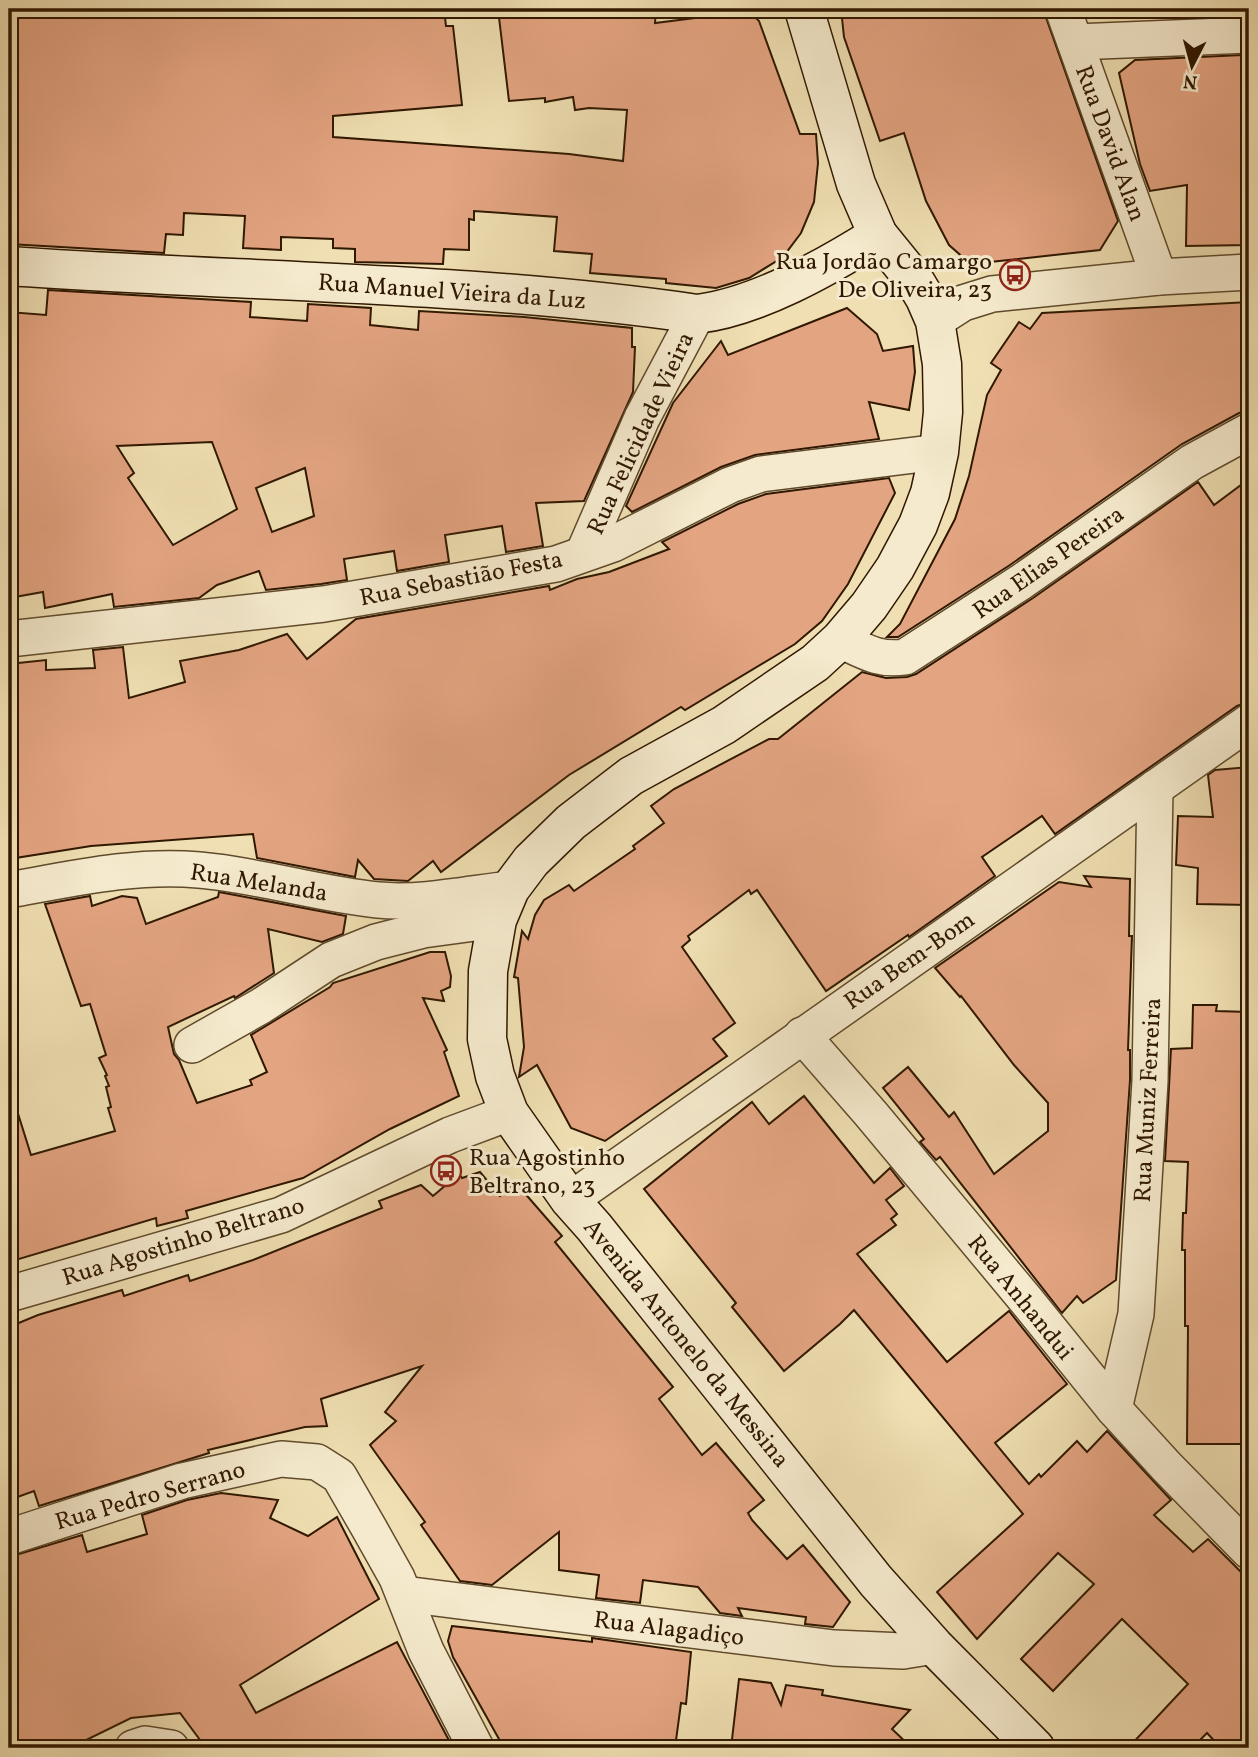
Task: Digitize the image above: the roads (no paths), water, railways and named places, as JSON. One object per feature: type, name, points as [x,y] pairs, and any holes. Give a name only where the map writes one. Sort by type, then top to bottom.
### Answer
[{"type":"street","name":"Avenida Antonelo da Messina","points":[[804,9],[856,184],[878,235],[913,278],[935,321],[942,365],[943,412],[939,452],[930,493],[918,525],[888,578],[869,606],[840,640],[815,663],[724,725],[631,776],[571,822],[531,861],[504,905],[488,971],[487,1039],[495,1076],[509,1113],[570,1199],[799,1482],[840,1537],[934,1646],[1035,1748]]},
{"type":"street","name":"Rua David Alan","points":[[1063,9],[1159,277]]},
{"type":"street","points":[[1075,42],[1249,35]]},
{"type":"street","name":"Rua Manuel Vieira da Luz","points":[[9,266],[388,285],[597,300],[696,314],[752,300],[825,268],[878,235]]},
{"type":"street","points":[[935,321],[963,303],[992,294],[1159,277],[1249,272]]},
{"type":"street","name":"Rua Felicidade Vieira","points":[[584,552],[642,418],[696,314]]},
{"type":"street","name":"Rua Elias Pereira","points":[[840,640],[874,656],[889,659],[905,657],[1021,582],[1192,462],[1249,431]]},
{"type":"street","name":"Rua Sebastião Festa","points":[[9,639],[324,604],[556,564],[613,544],[730,485],[761,474],[939,452]]},
{"type":"street","name":"Rua Bem-Bom","points":[[570,1199],[1249,722]]},
{"type":"street","name":"Rua Muniz Ferreira","points":[[1114,1409],[1136,1314],[1150,1081],[1155,788]]},
{"type":"street","name":"Rua Melanda","points":[[9,890],[145,869],[198,869],[282,882],[338,895],[381,900],[421,899],[504,905]]},
{"type":"street","points":[[192,1045],[261,1006],[331,960],[376,942],[504,905]]},
{"type":"street","name":"Rua Anhandui","points":[[802,1035],[871,1114],[1114,1409],[1249,1551]]},
{"type":"street","name":"Rua Agostinho Beltrano","points":[[9,1294],[281,1214],[450,1135],[509,1113]]},
{"type":"street","name":"Rua Pedro Serrano","points":[[9,1537],[182,1481],[281,1459],[317,1462],[339,1476],[357,1505],[404,1594],[426,1651],[475,1748]]},
{"type":"street","name":"Rua Alagadiço","points":[[404,1594],[834,1648],[903,1651],[934,1646]]},
{"type":"street","points":[[132,1748],[145,1744],[171,1748]]},
{"type":"place","name":"Rua Jordão Camargo De Oliveira, 23","points":[[1015,275]]},
{"type":"place","name":"Rua Agostinho Beltrano, 23","points":[[446,1171]]}]
